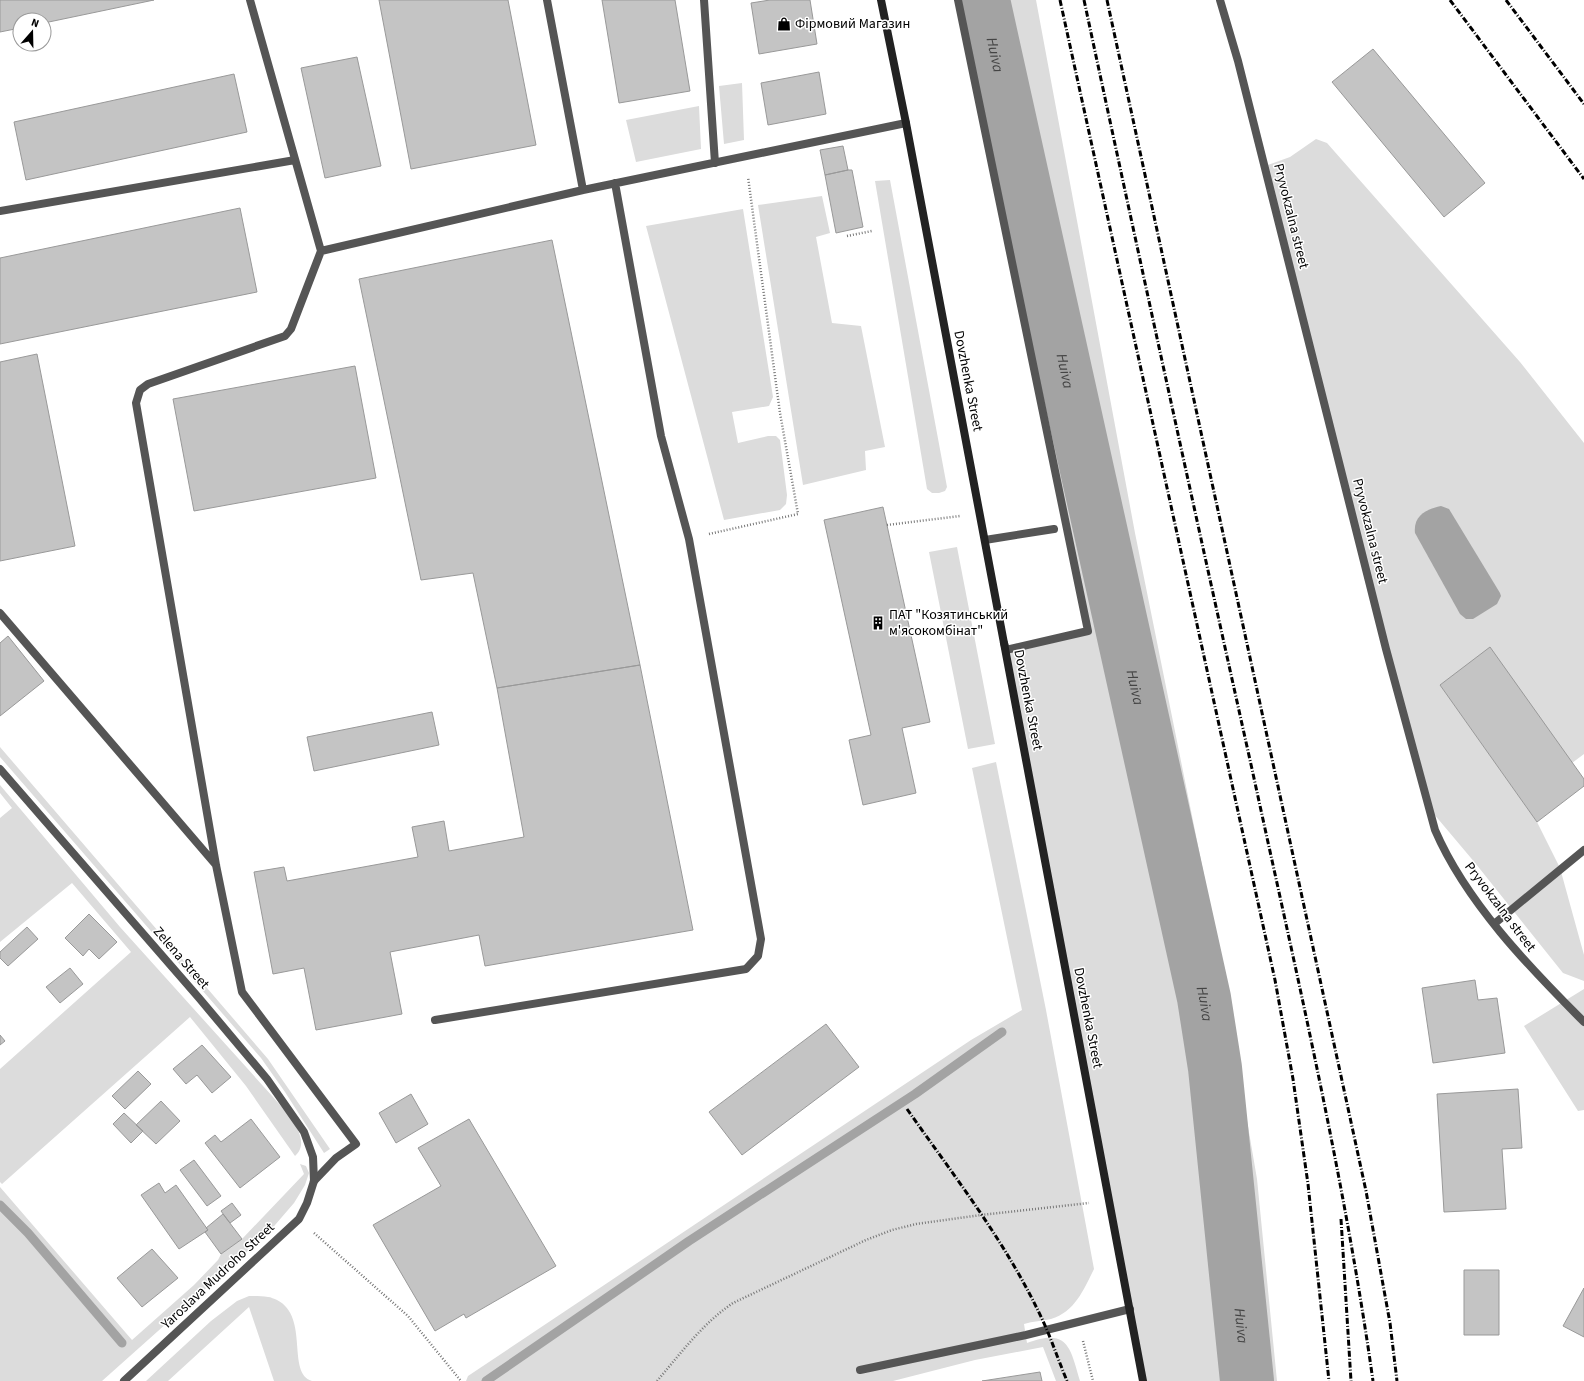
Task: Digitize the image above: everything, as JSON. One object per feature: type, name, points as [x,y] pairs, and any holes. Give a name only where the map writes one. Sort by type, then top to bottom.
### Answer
[{"type":"street","points":[[250,0],[321,251],[291,329],[285,336],[148,384],[140,390],[136,403],[216,865],[242,992],[356,1144],[336,1158],[314,1181]]},
{"type":"street","points":[[547,0],[583,190]]},
{"type":"street","points":[[704,0],[715,163]]},
{"type":"street","points":[[882,0],[984,540],[1054,529]]},
{"type":"street","name":"Dovzhenka Street","points":[[882,0],[980,514]]},
{"type":"street","points":[[958,0],[1088,631],[1006,650]]},
{"type":"street","name":"Pryvokzalna street","points":[[1220,0],[1238,61],[1386,649],[1435,830],[1445,854],[1467,890],[1542,981],[1584,1022]]},
{"type":"street","points":[[321,251],[583,190],[906,123]]},
{"type":"street","points":[[0,210],[295,160]]},
{"type":"street","points":[[435,1020],[746,969],[758,956],[761,939],[689,539],[661,436],[615,184]]},
{"type":"street","name":"Dovzhenka Street","points":[[984,540],[1143,1381]]},
{"type":"street","points":[[0,612],[216,865]]},
{"type":"street","name":"Zelena Street","points":[[0,769],[199,998],[267,1079],[304,1132],[313,1157],[314,1181]]},
{"type":"street","points":[[1494,924],[1584,850]]},
{"type":"street","name":"Yaroslava Mudroho Street","points":[[124,1381],[299,1219],[307,1203],[314,1181]]},
{"type":"street","points":[[860,1370],[1026,1335],[1130,1308]]},
{"type":"path","points":[[689,539],[798,514],[780,413],[746,156]]},
{"type":"path","points":[[847,236],[872,230]]},
{"type":"path","points":[[887,525],[980,514]]},
{"type":"path","points":[[657,1381],[694,1338],[721,1311],[733,1303],[866,1240],[892,1230],[916,1224],[1110,1200]]},
{"type":"path","points":[[299,1219],[408,1316],[461,1381]]},
{"type":"shaded area","points":[[958,0],[1036,0],[1135,533],[1211,910],[1257,1179],[1277,1381],[1143,1381],[1006,650],[1087,631]]},
{"type":"shaded area","points":[[742,83],[744,140],[724,144],[719,86]]},
{"type":"shaded area","points":[[699,106],[701,149],[636,162],[626,120]]},
{"type":"shaded area","points":[[1316,139],[1327,143],[1520,362],[1584,443],[1584,754],[1572,763],[1490,648],[1440,685],[1537,822],[1560,868],[1584,955],[1584,981],[1563,973],[1476,864],[1428,807],[1265,166],[1290,157]]},
{"type":"shaded area","points":[[890,180],[947,487],[945,491],[939,493],[932,493],[927,489],[875,181]]},
{"type":"shaded area","points":[[822,196],[830,233],[816,237],[832,323],[861,326],[885,447],[865,451],[866,470],[803,485],[758,205]]},
{"type":"shaded area","points":[[743,209],[773,397],[769,406],[732,412],[738,443],[768,436],[776,436],[780,440],[787,495],[786,504],[780,510],[724,520],[646,226]]},
{"type":"shaded area","points":[[1441,506],[1449,509],[1501,596],[1497,604],[1473,619],[1466,619],[1460,614],[1415,533],[1418,518],[1426,511]]},
{"type":"shaded area","points":[[957,547],[995,744],[968,749],[929,552]]},
{"type":"shaded area","points":[[0,747],[268,1059],[330,1149],[324,1153],[285,1092],[261,1058],[0,757]]},
{"type":"shaded area","points":[[996,762],[1046,1010],[1094,1269],[1078,1299],[1066,1311],[1051,1319],[1024,1324],[1027,1343],[1051,1338],[1059,1339],[1065,1344],[1070,1350],[1080,1381],[1056,1381],[1043,1347],[975,1360],[893,1381],[466,1381],[468,1376],[971,1040],[1022,1010],[972,768]]},
{"type":"shaded area","points":[[0,785],[120,927],[290,1117],[299,1133],[301,1141],[300,1149],[295,1156],[246,1086],[190,1017],[2,1184],[0,1182],[0,1069],[131,952],[72,883],[0,942],[0,818],[12,808],[0,793]]},
{"type":"shaded area","points":[[1584,989],[1584,1110],[1578,1111],[1524,1026]]},
{"type":"shaded area","points":[[300,1164],[306,1166],[309,1173],[305,1185],[294,1203],[269,1232],[102,1381],[0,1381],[0,1187],[132,1340],[194,1285],[218,1260],[221,1254],[242,1239],[304,1174]]},
{"type":"shaded area","points":[[249,1296],[270,1297],[277,1300],[287,1308],[293,1319],[296,1331],[300,1367],[304,1376],[312,1381],[274,1381],[249,1307],[168,1381],[146,1381],[211,1321],[237,1301]]},
{"type":"building","points":[[0,0],[154,0],[52,21],[52,12],[12,12],[12,30],[0,32]]},
{"type":"building","points":[[379,0],[508,0],[536,145],[411,169]]},
{"type":"building","points":[[602,0],[675,0],[690,91],[619,103]]},
{"type":"building","name":"Фірмовий Магазин","points":[[770,0],[810,0],[817,44],[759,54],[751,3]]},
{"type":"building","points":[[1373,49],[1485,183],[1444,217],[1332,82]]},
{"type":"building","points":[[357,57],[381,166],[325,178],[301,68]]},
{"type":"building","points":[[819,72],[826,114],[768,125],[761,83]]},
{"type":"building","points":[[234,74],[247,132],[26,180],[14,122]]},
{"type":"building","points":[[843,146],[848,170],[825,175],[820,150]]},
{"type":"building","points":[[852,170],[863,227],[836,233],[825,175]]},
{"type":"building","points":[[240,208],[257,292],[0,344],[0,258]]},
{"type":"building","points":[[552,240],[640,665],[497,688],[473,573],[421,580],[359,279]]},
{"type":"building","points":[[37,354],[75,546],[0,561],[0,362]]},
{"type":"building","points":[[355,366],[376,478],[194,511],[173,399]]},
{"type":"building","name":"ПАТ \"Козятинський м'ясокомбінат\"","points":[[883,507],[930,722],[902,728],[916,793],[863,805],[849,740],[871,735],[824,520]]},
{"type":"building","points":[[8,636],[44,681],[0,716],[0,643]]},
{"type":"building","points":[[1490,647],[1584,779],[1584,786],[1537,822],[1440,685]]},
{"type":"building","points":[[640,665],[693,930],[485,966],[479,935],[390,952],[402,1014],[316,1030],[304,968],[273,974],[254,872],[284,867],[287,881],[418,857],[412,827],[444,821],[449,851],[524,837],[497,688]]},
{"type":"building","points":[[432,712],[439,745],[314,771],[307,737]]},
{"type":"building","points":[[89,914],[117,942],[99,959],[89,949],[83,956],[65,938]]},
{"type":"building","points":[[27,927],[38,939],[8,966],[0,958],[0,952]]},
{"type":"building","points":[[70,968],[83,984],[60,1003],[46,987]]},
{"type":"building","points":[[1475,980],[1478,1000],[1497,998],[1505,1053],[1433,1063],[1422,988]]},
{"type":"building","points":[[826,1024],[859,1067],[742,1155],[709,1112]]},
{"type":"building","points":[[0,1035],[5,1041],[0,1045]]},
{"type":"building","points":[[202,1045],[231,1077],[212,1093],[197,1075],[186,1084],[173,1069]]},
{"type":"building","points":[[138,1071],[151,1084],[125,1109],[112,1096]]},
{"type":"building","points":[[1518,1089],[1522,1148],[1502,1149],[1506,1209],[1444,1212],[1437,1094]]},
{"type":"building","points":[[411,1094],[428,1124],[396,1143],[379,1113]]},
{"type":"building","points":[[161,1101],[180,1121],[156,1144],[136,1125]]},
{"type":"building","points":[[124,1113],[143,1131],[131,1143],[113,1124]]},
{"type":"building","points":[[251,1119],[280,1157],[240,1188],[205,1143],[215,1135],[221,1142]]},
{"type":"building","points":[[469,1119],[556,1266],[466,1318],[464,1314],[435,1331],[373,1225],[441,1186],[418,1148]]},
{"type":"building","points":[[194,1160],[221,1196],[207,1206],[180,1170]]},
{"type":"building","points":[[159,1183],[165,1193],[176,1185],[208,1230],[179,1249],[141,1195]]},
{"type":"building","points":[[232,1203],[241,1215],[230,1223],[221,1211]]},
{"type":"building","points":[[223,1214],[242,1239],[221,1254],[205,1232],[208,1230],[206,1228]]},
{"type":"building","points":[[152,1249],[178,1278],[142,1307],[117,1278]]},
{"type":"building","points":[[1464,1270],[1499,1270],[1499,1335],[1464,1335]]},
{"type":"building","points":[[1584,1288],[1584,1337],[1563,1326]]},
{"type":"building","points":[[1040,1372],[1042,1381],[982,1381]]},
{"type":"waterway","name":"Huiva","points":[[983,0],[1204,998],[1215,1068],[1247,1381]]},
{"type":"waterway","points":[[486,1381],[689,1241],[915,1094],[1002,1032]]},
{"type":"waterway","points":[[0,1205],[28,1233],[122,1343]]},
{"type":"railway","points":[[1060,0],[1275,980],[1293,1079],[1308,1184],[1329,1381]]},
{"type":"railway","points":[[1084,0],[1334,1150],[1373,1381]]},
{"type":"railway","points":[[1107,0],[1366,1191],[1390,1323],[1397,1381]]},
{"type":"railway","points":[[1450,0],[1584,179]]},
{"type":"railway","points":[[1506,0],[1584,104]]},
{"type":"railway","points":[[907,1109],[983,1216],[1001,1244],[1033,1300],[1047,1330],[1067,1381]]},
{"type":"railway","points":[[1341,1219],[1351,1381]]},
{"type":"place","name":"Фірмовий Магазин","points":[[784,24]]},
{"type":"place","name":"ПАТ \"Козятинський м'ясокомбінат\"","points":[[878,623]]}]
